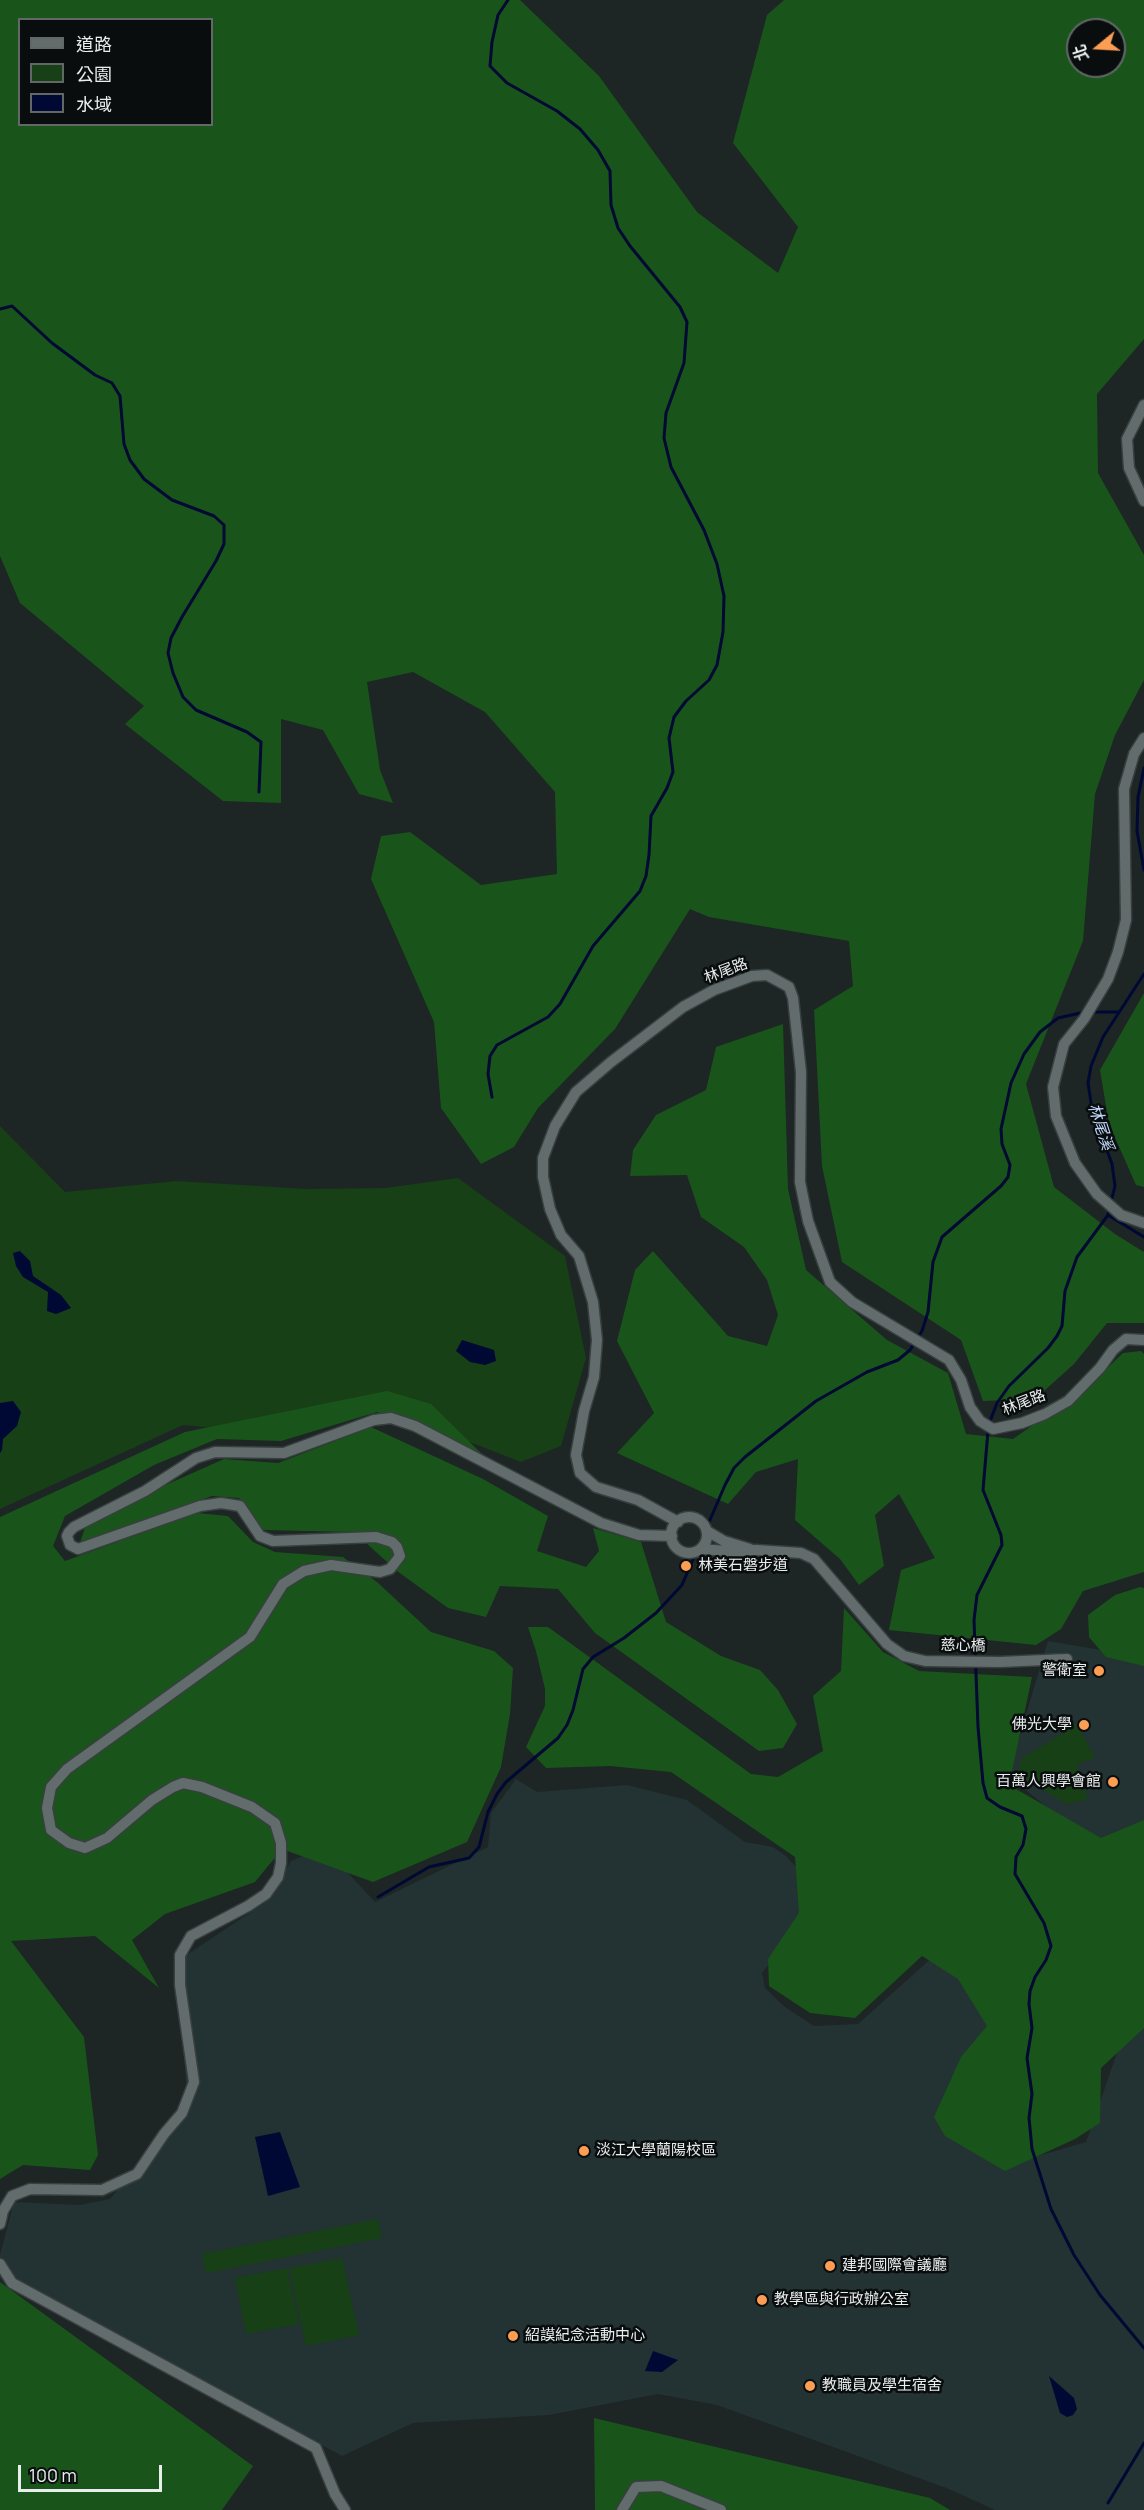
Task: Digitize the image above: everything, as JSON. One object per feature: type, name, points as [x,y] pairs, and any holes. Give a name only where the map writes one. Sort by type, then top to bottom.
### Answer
[{"type":"street","points":[[1144,405],[1127,439],[1129,468],[1144,501]]},
{"type":"street","points":[[1144,738],[1134,754],[1124,789],[1126,920],[1118,952],[1108,979],[1084,1018],[1064,1044],[1053,1087],[1056,1116],[1075,1162],[1097,1194],[1121,1215],[1144,1224]]},
{"type":"street","name":"林尾路","points":[[678,1522],[638,1500],[596,1487],[580,1473],[576,1455],[584,1412],[594,1377],[596,1330],[593,1302],[579,1256],[561,1235],[550,1209],[543,1177],[543,1158],[555,1126],[576,1092],[610,1062],[683,1006],[714,990],[752,976],[767,975],[789,987],[794,998],[801,1072],[800,1182],[813,1240],[830,1282],[852,1302],[949,1360],[961,1380],[970,1407],[980,1422],[993,1429],[1022,1423],[1045,1414],[1068,1401],[1100,1368],[1113,1350],[1126,1339],[1144,1340]]},
{"type":"street","points":[[0,2224],[3,2211],[12,2196],[30,2188],[102,2190],[137,2174],[164,2134],[182,2113],[194,2082],[180,1985],[180,1955],[191,1936],[266,1894],[278,1877],[280,1863],[281,1843],[274,1822],[252,1807],[202,1787],[183,1784],[173,1787],[152,1800],[107,1838],[85,1848],[69,1843],[51,1830],[47,1808],[51,1787],[67,1769],[250,1637],[283,1584],[304,1570],[331,1565],[380,1572],[390,1569],[400,1556],[397,1547],[392,1542],[376,1537],[273,1541],[260,1536],[240,1506],[221,1503],[200,1506],[78,1549],[70,1545],[67,1536],[69,1532],[145,1491],[196,1458],[215,1452],[284,1453],[374,1420],[391,1418],[415,1426],[601,1523],[639,1535],[672,1536]]},
{"type":"street","points":[[695,1518],[700,1521],[706,1531],[724,1541],[756,1550],[739,1552],[701,1549],[691,1553],[680,1551],[673,1542],[672,1536],[678,1522],[695,1518]]},
{"type":"street","points":[[701,1549],[706,1541],[706,1531]]},
{"type":"street","name":"慈心橋","points":[[756,1550],[801,1553],[813,1559],[887,1644],[904,1656],[925,1660],[1000,1662],[1066,1659]]},
{"type":"street","points":[[0,2264],[12,2283],[316,2448],[335,2494],[345,2510]]},
{"type":"street","points":[[622,2510],[636,2487],[662,2486],[721,2510]]},
{"type":"shaded area","name":"佛光大學","points":[[1048,1641],[1144,1657],[1144,1828],[1093,1846],[1008,1775]]},
{"type":"shaded area","name":"淡江大學蘭陽校區","points":[[516,1779],[537,1792],[627,1785],[687,1800],[745,1842],[773,1847],[786,1856],[801,1872],[803,1922],[762,1973],[765,1988],[785,2007],[814,2026],[858,2024],[945,1946],[1002,1997],[1024,2160],[1086,2142],[1117,2053],[1144,2024],[1144,2510],[995,2510],[949,2489],[717,2405],[658,2394],[549,2415],[413,2423],[342,2456],[0,2272],[0,2255],[14,2202],[80,2205],[110,2199],[188,2105],[176,1962],[266,1902],[291,1861],[324,1847],[375,1902],[488,1847],[491,1813]]},
{"type":"green space","points":[[0,0],[520,0],[599,76],[697,212],[778,273],[798,227],[733,143],[767,15],[784,0],[1144,0],[1144,339],[1097,394],[1098,473],[1144,555],[1144,680],[1115,735],[1095,794],[1083,941],[1026,1084],[1054,1187],[1115,1234],[1144,1252],[1144,1323],[1107,1323],[1074,1364],[1035,1399],[983,1401],[961,1340],[842,1262],[822,1166],[814,1010],[853,986],[849,941],[709,917],[690,909],[615,1029],[538,1108],[514,1147],[481,1164],[441,1108],[434,1022],[371,879],[381,836],[410,832],[481,885],[557,874],[555,792],[485,712],[413,672],[367,682],[380,770],[393,803],[359,794],[323,730],[281,719],[281,803],[223,801],[125,724],[144,706],[20,603],[0,556]]},
{"type":"green space","points":[[1144,993],[1144,1187],[1136,1185],[1109,1124],[1100,1070]]},
{"type":"green space","points":[[783,1024],[788,1189],[806,1270],[887,1340],[948,1373],[966,1434],[1013,1439],[1091,1384],[1123,1353],[1141,1351],[1144,1354],[1144,1572],[1083,1591],[1061,1629],[1036,1645],[889,1630],[901,1570],[935,1558],[899,1494],[875,1515],[884,1566],[859,1585],[840,1559],[795,1520],[798,1459],[756,1472],[728,1504],[617,1453],[654,1413],[617,1341],[635,1270],[653,1251],[728,1336],[767,1346],[778,1315],[767,1280],[744,1247],[701,1217],[687,1175],[630,1176],[633,1150],[656,1115],[706,1090],[716,1047]]},
{"type":"green space","points":[[0,1126],[65,1192],[177,1181],[306,1189],[385,1188],[458,1178],[565,1256],[586,1358],[561,1446],[521,1462],[374,1405],[277,1434],[183,1425],[0,1509]]},
{"type":"green space","points":[[387,1391],[431,1404],[487,1459],[377,1412],[281,1441],[217,1439],[154,1465],[65,1516],[53,1546],[65,1561],[197,1513],[228,1516],[253,1542],[275,1552],[343,1557],[377,1582],[431,1632],[494,1651],[513,1668],[510,1714],[501,1767],[467,1842],[373,1882],[282,1849],[255,1882],[165,1914],[132,1940],[159,1988],[95,1936],[11,1941],[84,2037],[98,2155],[90,2170],[23,2165],[0,2179],[0,1517],[185,1432]]},
{"type":"green space","points":[[371,1427],[483,1479],[548,1516],[537,1551],[586,1567],[599,1551],[593,1528],[641,1542],[666,1622],[721,1656],[760,1670],[778,1690],[797,1724],[783,1748],[759,1751],[595,1633],[558,1589],[500,1586],[486,1617],[448,1608],[397,1571],[354,1532],[262,1530],[239,1498],[212,1496],[80,1543],[85,1527],[134,1499],[224,1459],[278,1463]]},
{"type":"green space","points":[[1140,1587],[1144,1588],[1144,1666],[1106,1657],[1089,1637],[1088,1615],[1115,1595]]},
{"type":"green space","points":[[844,1608],[883,1652],[919,1671],[1032,1677],[1009,1785],[1101,1838],[1144,1820],[1144,2028],[1101,2068],[1100,2123],[1075,2139],[1005,2171],[945,2136],[934,2117],[961,2057],[987,2026],[958,1979],[922,1956],[855,2018],[810,2013],[769,1986],[768,1959],[799,1913],[795,1857],[671,1772],[610,1766],[546,1768],[526,1747],[545,1706],[545,1689],[528,1627],[548,1627],[751,1774],[778,1777],[823,1751],[813,1696],[841,1671]]},
{"type":"green space","points":[[1077,1724],[1095,1758],[1077,1764],[1088,1799],[1067,1804],[1026,1780],[1018,1771],[1021,1759]]},
{"type":"green space","points":[[378,2219],[382,2238],[206,2273],[202,2254]]},
{"type":"green space","points":[[342,2258],[359,2335],[306,2346],[289,2268]]},
{"type":"green space","points":[[287,2268],[299,2324],[246,2334],[235,2278]]},
{"type":"green space","points":[[0,2282],[253,2466],[222,2510],[0,2510]]},
{"type":"green space","points":[[594,2418],[930,2498],[950,2510],[595,2510]]},
{"type":"water","points":[[20,1251],[30,1261],[33,1276],[61,1295],[71,1308],[56,1314],[47,1311],[48,1292],[23,1277],[16,1266],[13,1253]]},
{"type":"water","points":[[462,1340],[494,1350],[496,1361],[485,1365],[470,1362],[456,1351]]},
{"type":"water","points":[[13,1401],[21,1412],[17,1426],[3,1439],[0,1453],[0,1403]]},
{"type":"water","points":[[280,2132],[300,2187],[268,2196],[255,2137]]},
{"type":"water","points":[[653,2351],[678,2360],[662,2372],[645,2371]]},
{"type":"water","points":[[1049,2376],[1074,2398],[1077,2409],[1073,2415],[1067,2417],[1060,2413]]},
{"type":"waterway","points":[[492,1097],[488,1074],[490,1056],[497,1045],[548,1017],[560,1004],[593,946],[640,891],[646,876],[651,816],[673,772],[669,738],[674,717],[686,701],[709,680],[717,665],[723,632],[724,596],[717,564],[704,530],[671,467],[664,438],[666,413],[684,363],[687,322],[680,307],[618,228],[611,205],[610,171],[598,150],[580,129],[557,111],[507,83],[490,66],[498,15],[508,0]]},
{"type":"waterway","points":[[0,309],[12,306],[52,343],[95,375],[112,383],[120,396],[124,444],[130,460],[144,479],[172,500],[214,516],[224,525],[224,544],[171,638],[168,653],[183,697],[196,710],[247,732],[261,742],[259,792]]},
{"type":"waterway","name":"林尾溪","points":[[1144,768],[1138,797],[1137,831],[1144,870]]},
{"type":"waterway","name":"林尾溪","points":[[1111,1202],[1115,1186],[1112,1164],[1092,1109],[1088,1083],[1091,1066],[1103,1037],[1144,974]]},
{"type":"waterway","points":[[378,1897],[429,1867],[469,1858],[479,1847],[488,1812],[497,1794],[506,1782],[558,1738],[567,1725],[583,1669],[593,1657],[624,1638],[656,1613],[682,1585],[734,1468],[816,1401],[867,1372],[898,1360],[910,1350],[922,1331],[928,1312],[933,1262],[942,1237],[1001,1186],[1008,1177],[1010,1165],[1002,1144],[1001,1129],[1011,1083],[1024,1054],[1040,1032],[1058,1018],[1085,1012]]},
{"type":"waterway","points":[[1091,1012],[1119,1012]]},
{"type":"waterway","name":"林尾溪","points":[[1109,1208],[1108,1215],[1144,1237]]},
{"type":"waterway","points":[[989,1424],[997,1403],[1009,1386],[1048,1348],[1057,1336],[1062,1326],[1065,1291],[1077,1257],[1108,1215]]},
{"type":"waterway","points":[[988,1431],[983,1490],[1001,1535],[1002,1545],[977,1595],[974,1620],[978,1727],[983,1783],[987,1798],[1000,1807],[1022,1816],[1026,1829],[1023,1845],[1016,1857],[1015,1874],[1044,1923],[1051,1946],[1030,1991],[1032,2028],[1027,2058],[1032,2094],[1029,2118],[1032,2149],[1051,2209],[1074,2255],[1100,2295],[1144,2348]]},
{"type":"waterway","points":[[1108,2503],[1144,2443]]},
{"type":"place","name":"林美石磐步道","points":[[686,1566]]},
{"type":"place","name":"警衛室","points":[[1099,1671]]},
{"type":"place","name":"佛光大學","points":[[1084,1725]]},
{"type":"place","name":"百萬人興學會館","points":[[1113,1782]]},
{"type":"place","name":"淡江大學蘭陽校區","points":[[584,2151]]},
{"type":"place","name":"建邦國際會議廳","points":[[830,2266]]},
{"type":"place","name":"教學區與行政辦公室","points":[[762,2300]]},
{"type":"place","name":"紹謨紀念活動中心","points":[[513,2336]]},
{"type":"place","name":"教職員及學生宿舍","points":[[810,2386]]}]
